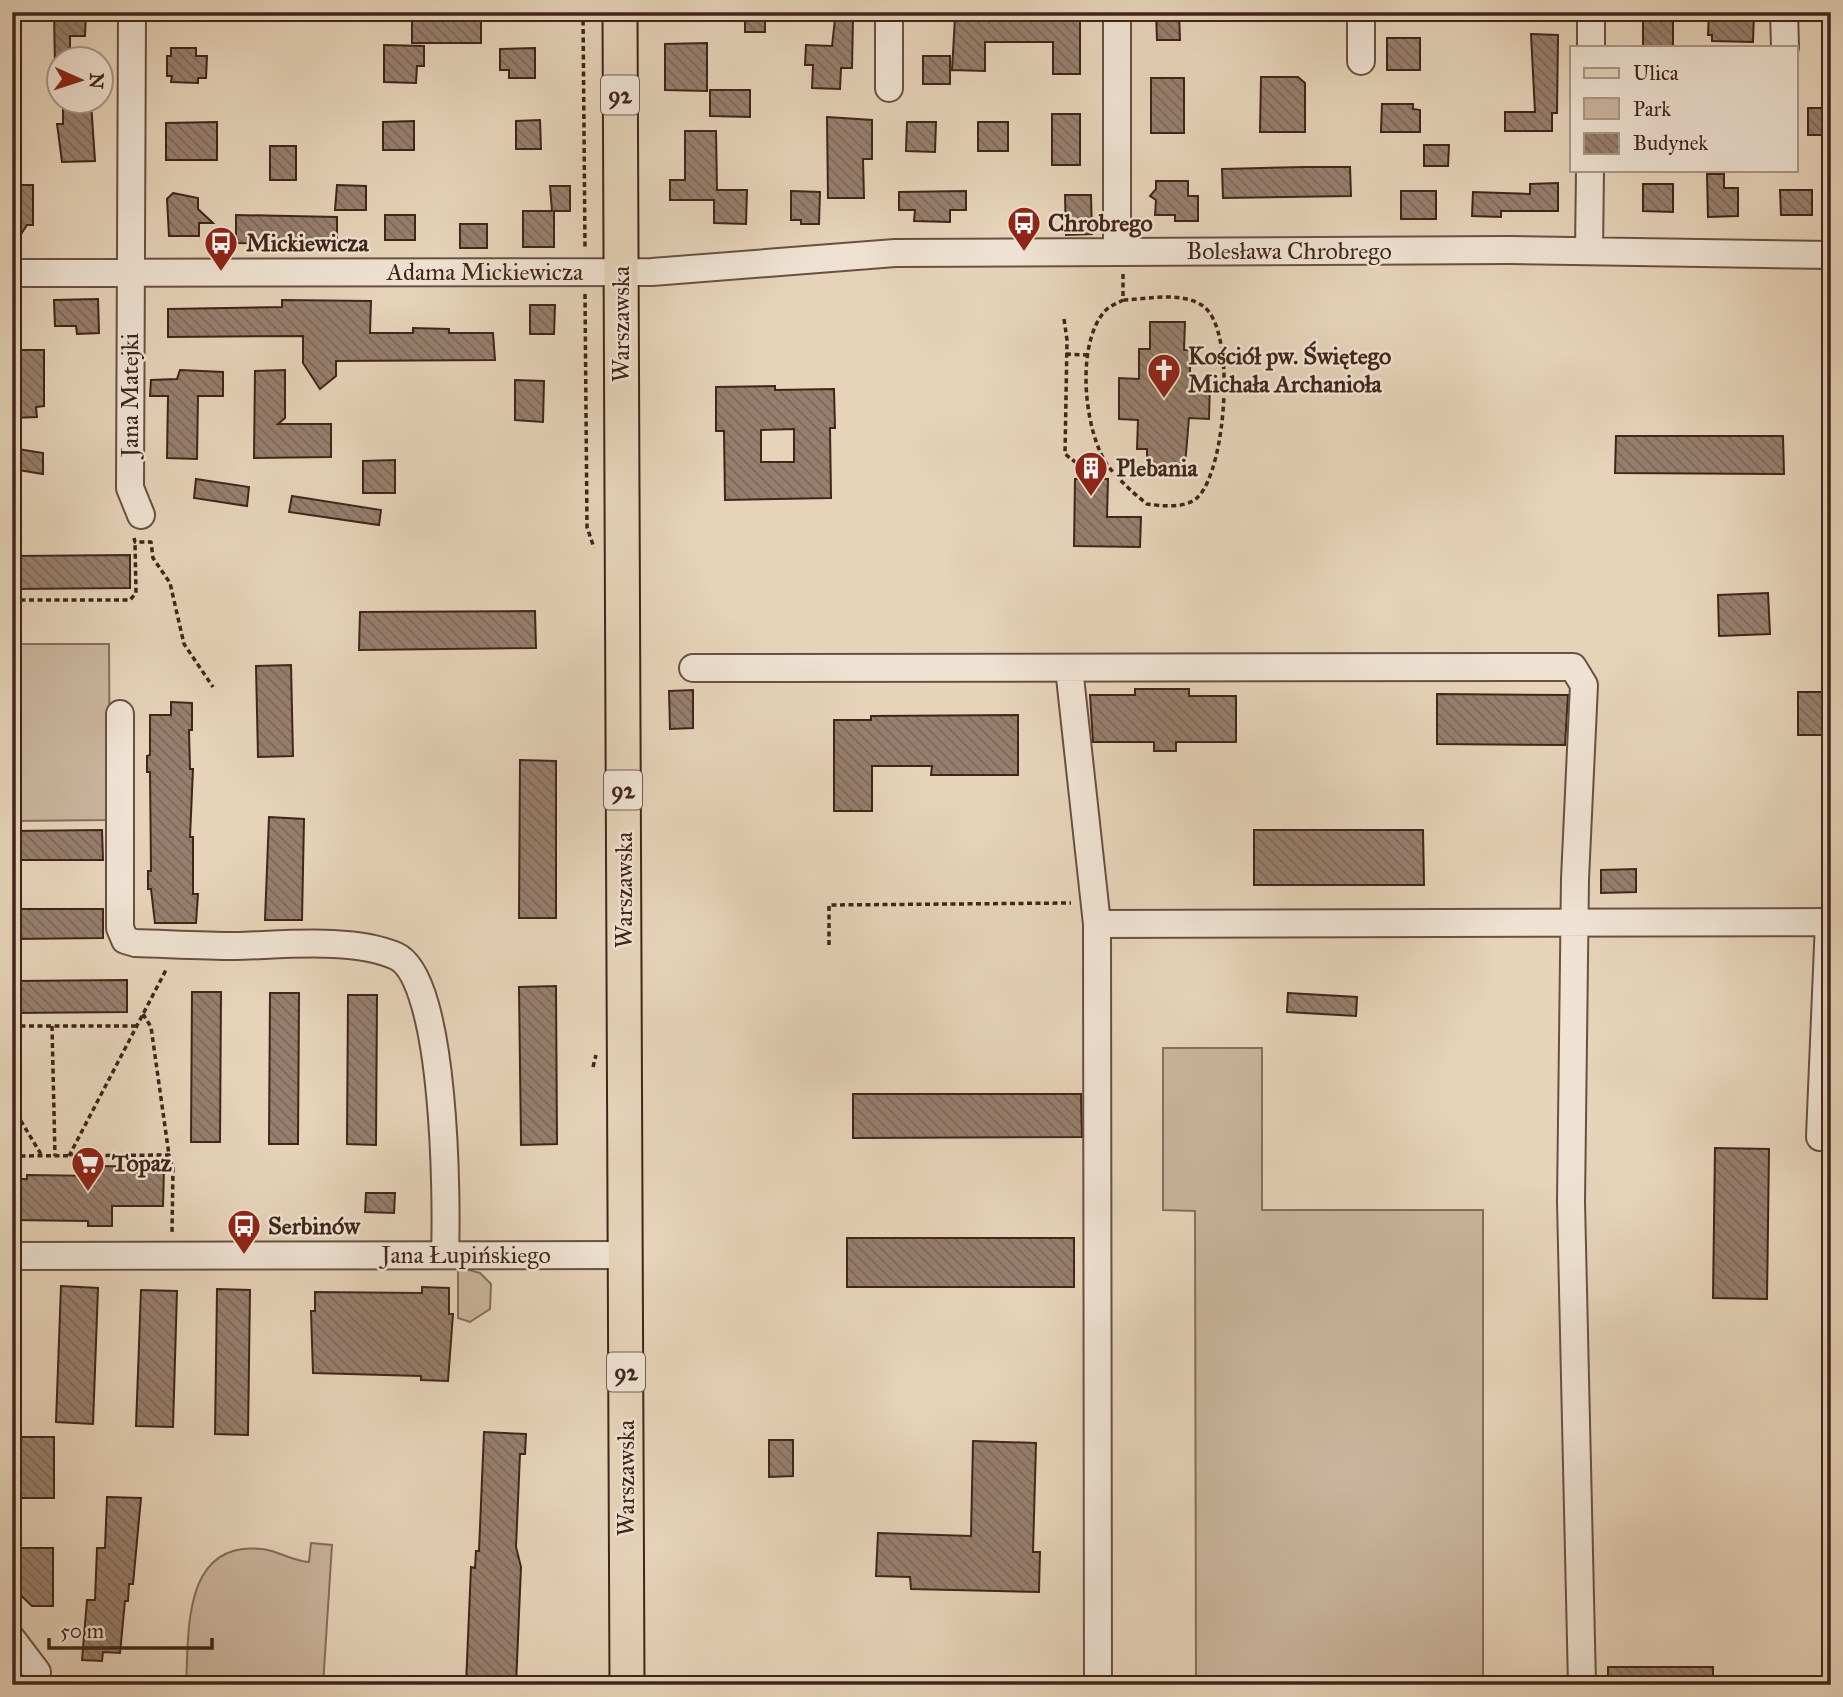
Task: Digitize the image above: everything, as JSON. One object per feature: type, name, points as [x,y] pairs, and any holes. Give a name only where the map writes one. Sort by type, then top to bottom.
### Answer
[{"type":"main road","name":"Warszawska","points":[[620,12],[627,1685]]},
{"type":"street","name":"Jana Matejki","points":[[132,12],[130,488],[136,523]]},
{"type":"street","points":[[889,12],[889,88]]},
{"type":"street","points":[[1117,12],[1120,259]]},
{"type":"street","points":[[1361,12],[1361,61]]},
{"type":"street","points":[[1591,12],[1591,46]]},
{"type":"street","points":[[1784,12],[1784,46]]},
{"type":"street","points":[[1589,251],[1590,172]]},
{"type":"street","name":"Bolesława Chrobrego","points":[[621,273],[895,253],[1120,259],[1589,251],[1831,255]]},
{"type":"street","name":"Adama Mickiewicza","points":[[12,273],[621,273]]},
{"type":"street","points":[[693,668],[1573,667],[1584,685],[1574,924],[1571,1202],[1582,1685]]},
{"type":"street","points":[[1069,668],[1096,913],[1098,1685]]},
{"type":"street","points":[[120,714],[120,928],[125,940],[135,943],[346,946],[397,957],[411,968],[420,984],[439,1084],[446,1192],[445,1254]]},
{"type":"street","points":[[1096,913],[1574,924],[1830,922],[1820,1137]]},
{"type":"street","name":"Jana Łupińskiego","points":[[12,1256],[626,1255]]},
{"type":"street","points":[[12,1639],[37,1672]]},
{"type":"path","points":[[583,12],[585,256]]},
{"type":"path","points":[[1120,259],[1124,300]]},
{"type":"path","points":[[585,286],[588,534]]},
{"type":"path","points":[[1179,299],[1197,302],[1206,308],[1215,325],[1221,346],[1225,391],[1220,434],[1211,470],[1201,495],[1195,500],[1174,505],[1147,504],[1108,465],[1094,437],[1089,411],[1087,355],[1105,311],[1124,300],[1179,299]]},
{"type":"path","points":[[1064,319],[1065,454],[1079,465],[1108,465]]},
{"type":"path","points":[[1066,354],[1087,355]]},
{"type":"path","points":[[12,600],[130,600],[136,593],[136,523]]},
{"type":"path","points":[[135,542],[151,542],[153,558],[170,583],[184,644],[213,687]]},
{"type":"path","points":[[829,945],[829,905],[1096,913]]},
{"type":"path","points":[[69,1156],[179,944]]},
{"type":"path","points":[[143,1013],[151,1027],[173,1168],[171,1241]]},
{"type":"path","points":[[12,1026],[136,1026]]},
{"type":"path","points":[[52,1026],[55,1156]]},
{"type":"path","points":[[12,1106],[42,1156]]},
{"type":"path","points":[[12,1156],[169,1155]]},
{"type":"green space","points":[[12,644],[109,644],[110,820],[12,821]]},
{"type":"green space","points":[[1163,1048],[1262,1048],[1262,1210],[1483,1210],[1483,1685],[1196,1685],[1195,1211],[1163,1210]]},
{"type":"green space","points":[[458,1267],[480,1273],[491,1284],[490,1309],[470,1322],[458,1318]]},
{"type":"green space","points":[[311,1543],[332,1545],[323,1685],[186,1685],[190,1616],[195,1594],[204,1574],[217,1559],[236,1550],[262,1549],[309,1562]]},
{"type":"building","points":[[54,12],[86,12],[85,36],[70,36],[70,46],[55,46]]},
{"type":"building","points":[[447,12],[481,15],[481,43],[412,43],[412,21],[434,20],[434,16],[447,15]]},
{"type":"building","points":[[745,12],[765,12],[765,32],[745,32]]},
{"type":"building","points":[[1052,12],[1080,12],[1080,74],[1053,74],[1053,42],[985,42],[985,71],[952,70],[955,18],[1052,18]]},
{"type":"building","points":[[1156,12],[1179,12],[1180,40],[1157,40]]},
{"type":"building","points":[[1643,12],[1673,12],[1673,46],[1643,46]]},
{"type":"building","points":[[1709,12],[1754,12],[1753,42],[1712,41],[1712,35],[1708,35]]},
{"type":"building","points":[[835,19],[853,19],[852,68],[841,68],[840,89],[812,88],[813,65],[805,65],[806,45],[832,46]]},
{"type":"building","points":[[1531,34],[1558,35],[1557,113],[1552,113],[1552,131],[1505,131],[1505,112],[1535,112]]},
{"type":"building","points":[[1387,38],[1420,38],[1420,70],[1387,70]]},
{"type":"building","points":[[707,43],[707,91],[665,90],[665,44]]},
{"type":"building","points":[[384,45],[424,46],[424,66],[417,66],[416,83],[384,82]]},
{"type":"building","points":[[171,48],[196,48],[196,56],[207,56],[206,78],[198,78],[198,83],[171,82],[172,76],[167,76],[167,56],[171,56]]},
{"type":"building","points":[[535,48],[535,78],[509,78],[509,70],[500,70],[500,49]]},
{"type":"building","points":[[923,56],[950,56],[950,84],[923,84]]},
{"type":"building","points":[[1261,77],[1298,77],[1305,83],[1305,132],[1260,132]]},
{"type":"building","points":[[1151,78],[1184,78],[1184,133],[1151,133]]},
{"type":"building","points":[[710,90],[750,90],[750,117],[710,116]]},
{"type":"building","points":[[1382,104],[1413,104],[1413,109],[1420,110],[1420,132],[1381,132]]},
{"type":"building","points":[[1808,108],[1831,108],[1831,135],[1808,135]]},
{"type":"building","points":[[1052,114],[1080,114],[1080,165],[1052,165]]},
{"type":"building","points":[[63,116],[92,116],[95,161],[62,162],[57,124],[63,124]]},
{"type":"building","points":[[827,117],[872,120],[872,159],[863,159],[864,198],[828,198]]},
{"type":"building","points":[[540,120],[541,149],[516,149],[516,121]]},
{"type":"building","points":[[414,121],[414,150],[383,150],[383,122]]},
{"type":"building","points":[[217,122],[217,160],[166,160],[166,123]]},
{"type":"building","points":[[907,122],[936,122],[935,152],[906,151]]},
{"type":"building","points":[[978,122],[1008,122],[1008,151],[978,151]]},
{"type":"building","points":[[685,131],[716,131],[717,190],[747,190],[746,224],[714,223],[714,200],[670,200],[670,180],[685,180]]},
{"type":"building","points":[[1424,145],[1449,145],[1448,166],[1424,166]]},
{"type":"building","points":[[270,146],[296,146],[296,180],[270,180]]},
{"type":"building","points":[[1350,167],[1351,196],[1223,198],[1222,169]]},
{"type":"building","points":[[1707,174],[1724,174],[1724,188],[1738,188],[1738,216],[1708,217]]},
{"type":"building","points":[[1156,181],[1188,181],[1188,196],[1198,196],[1198,221],[1175,221],[1175,215],[1155,215],[1156,200],[1150,196],[1156,189]]},
{"type":"building","points":[[1558,183],[1558,211],[1501,211],[1501,217],[1472,216],[1473,192],[1530,194],[1530,184]]},
{"type":"building","points":[[1643,184],[1673,184],[1673,212],[1643,211]]},
{"type":"building","points":[[12,185],[33,185],[33,225],[27,225],[12,248]]},
{"type":"building","points":[[337,185],[366,186],[366,210],[335,210]]},
{"type":"building","points":[[550,186],[570,186],[570,211],[554,211],[554,247],[523,247],[523,211],[552,211]]},
{"type":"building","points":[[1780,190],[1812,190],[1812,215],[1781,215]]},
{"type":"building","points":[[791,191],[820,192],[819,224],[801,224],[801,220],[791,220]]},
{"type":"building","points":[[966,191],[966,210],[950,210],[950,222],[914,221],[915,210],[899,210],[899,192]]},
{"type":"building","points":[[1401,191],[1436,191],[1436,219],[1401,219]]},
{"type":"building","points":[[173,193],[198,198],[198,209],[213,223],[199,223],[199,236],[169,236],[167,199]]},
{"type":"building","points":[[1065,195],[1091,195],[1092,234],[1066,235]]},
{"type":"building","points":[[236,215],[337,217],[337,244],[236,243]]},
{"type":"building","points":[[385,215],[415,215],[415,240],[385,240]]},
{"type":"building","points":[[460,224],[487,224],[487,248],[460,248]]},
{"type":"building","points":[[98,299],[99,333],[77,334],[76,326],[55,326],[54,300]]},
{"type":"building","points":[[282,300],[371,301],[370,333],[413,333],[413,328],[449,329],[449,333],[493,333],[495,360],[336,361],[336,376],[320,389],[303,363],[303,336],[168,337],[168,309],[282,307]]},
{"type":"building","points":[[530,305],[555,305],[554,334],[530,334]]},
{"type":"building","name":"Kościół pw. Świętego Michała Archanioła","points":[[1150,322],[1185,322],[1184,350],[1190,350],[1190,381],[1210,381],[1209,419],[1189,418],[1184,477],[1147,476],[1147,449],[1137,449],[1138,420],[1119,419],[1119,378],[1139,379],[1139,349],[1150,349]]},
{"type":"building","points":[[12,350],[44,350],[44,406],[36,407],[37,417],[12,418]]},
{"type":"building","points":[[180,370],[223,372],[223,396],[198,396],[197,459],[167,458],[168,396],[150,396],[151,380],[177,379]]},
{"type":"building","points":[[285,370],[285,418],[278,424],[331,424],[331,457],[254,458],[255,371]]},
{"type":"building","points":[[515,380],[544,381],[543,422],[515,420]]},
{"type":"building","points":[[716,387],[834,389],[835,428],[830,428],[831,498],[725,500],[724,431],[716,431]],"holes":[[[794,429],[794,462],[761,462],[761,430]]]},
{"type":"building","points":[[1616,436],[1783,436],[1784,474],[1615,473]]},
{"type":"building","points":[[12,448],[43,453],[43,474],[12,469]]},
{"type":"building","points":[[395,460],[395,493],[363,493],[363,461]]},
{"type":"building","points":[[196,479],[249,487],[247,506],[194,498]]},
{"type":"building","name":"Plebania","points":[[1075,479],[1108,479],[1107,517],[1141,517],[1140,547],[1074,546]]},
{"type":"building","points":[[292,496],[381,510],[379,525],[289,512]]},
{"type":"building","points":[[130,555],[130,588],[12,589],[12,556]]},
{"type":"building","points":[[1768,593],[1770,634],[1719,636],[1718,595]]},
{"type":"building","points":[[535,611],[536,648],[359,650],[360,612]]},
{"type":"building","points":[[291,665],[293,756],[258,757],[256,666]]},
{"type":"building","points":[[1135,689],[1189,689],[1189,696],[1236,696],[1236,742],[1176,742],[1176,751],[1154,751],[1154,742],[1093,742],[1090,695],[1135,695]]},
{"type":"building","points":[[693,690],[693,728],[670,729],[669,691]]},
{"type":"building","points":[[1798,692],[1831,692],[1831,735],[1798,735]]},
{"type":"building","points":[[1437,694],[1568,695],[1565,745],[1437,744]]},
{"type":"building","points":[[171,702],[192,703],[192,730],[189,730],[190,769],[193,769],[190,837],[193,837],[193,894],[198,894],[196,923],[155,923],[151,889],[148,889],[148,871],[151,871],[150,772],[147,772],[147,756],[150,755],[150,715],[171,715]]},
{"type":"building","points":[[1018,715],[1018,775],[931,775],[932,766],[872,766],[872,811],[834,811],[834,720],[871,720],[871,716]]},
{"type":"building","points":[[520,760],[556,761],[556,918],[519,918]]},
{"type":"building","points":[[269,817],[304,819],[302,920],[265,920]]},
{"type":"building","points":[[102,830],[103,860],[12,860],[12,831]]},
{"type":"building","points":[[1254,830],[1423,830],[1424,885],[1254,885]]},
{"type":"building","points":[[1636,869],[1636,892],[1601,893],[1601,870]]},
{"type":"building","points":[[12,909],[103,909],[103,938],[12,939]]},
{"type":"building","points":[[127,980],[127,1012],[12,1013],[12,981]]},
{"type":"building","points":[[556,986],[557,1144],[521,1145],[519,987]]},
{"type":"building","points":[[192,992],[221,992],[220,1142],[191,1142]]},
{"type":"building","points":[[270,993],[299,993],[298,1144],[269,1144]]},
{"type":"building","points":[[1288,993],[1357,997],[1356,1016],[1287,1012]]},
{"type":"building","points":[[348,995],[377,995],[376,1145],[347,1144]]},
{"type":"building","points":[[853,1094],[1081,1094],[1082,1137],[853,1138]]},
{"type":"building","points":[[1715,1148],[1769,1149],[1767,1299],[1713,1298]]},
{"type":"building","name":"Topaz","points":[[98,1166],[164,1167],[163,1206],[112,1206],[112,1226],[88,1226],[88,1221],[12,1220],[12,1179],[27,1179],[27,1175],[98,1176]]},
{"type":"building","points":[[366,1193],[395,1193],[394,1213],[365,1212]]},
{"type":"building","points":[[847,1238],[1074,1238],[1074,1287],[847,1287]]},
{"type":"building","points":[[61,1286],[98,1288],[93,1424],[56,1422]]},
{"type":"building","points":[[422,1287],[449,1288],[449,1314],[453,1314],[448,1381],[421,1380],[421,1376],[313,1373],[311,1311],[315,1311],[315,1292],[422,1293]]},
{"type":"building","points":[[217,1289],[250,1290],[248,1435],[215,1434]]},
{"type":"building","points":[[141,1290],[177,1291],[173,1427],[136,1426]]},
{"type":"building","points":[[484,1432],[526,1434],[525,1454],[520,1454],[516,1547],[521,1567],[516,1685],[466,1685],[471,1567],[475,1568],[476,1551],[479,1551]]},
{"type":"building","points":[[12,1437],[54,1437],[54,1498],[12,1498]]},
{"type":"building","points":[[769,1440],[793,1440],[793,1476],[769,1477]]},
{"type":"building","points":[[973,1441],[1036,1443],[1033,1552],[1040,1552],[1039,1592],[911,1589],[910,1577],[876,1576],[878,1533],[971,1536]]},
{"type":"building","points":[[107,1497],[141,1498],[133,1584],[129,1584],[128,1601],[125,1601],[120,1653],[103,1652],[102,1661],[82,1660],[87,1600],[95,1600],[97,1548],[105,1548]]},
{"type":"building","points":[[12,1548],[53,1548],[53,1606],[32,1606],[12,1587]]},
{"type":"building","points":[[1608,1667],[1713,1667],[1713,1685],[1608,1685]]},
{"type":"place","name":"Chrobrego","points":[[1024,253]]},
{"type":"place","name":"Mickiewicza","points":[[221,273]]},
{"type":"place","name":"Kościół pw. Świętego Michała Archanioła","points":[[1164,400]]},
{"type":"place","name":"Plebania","points":[[1091,498]]},
{"type":"place","name":"Topaz","points":[[88,1193]]},
{"type":"place","name":"Serbinów","points":[[244,1256]]}]
